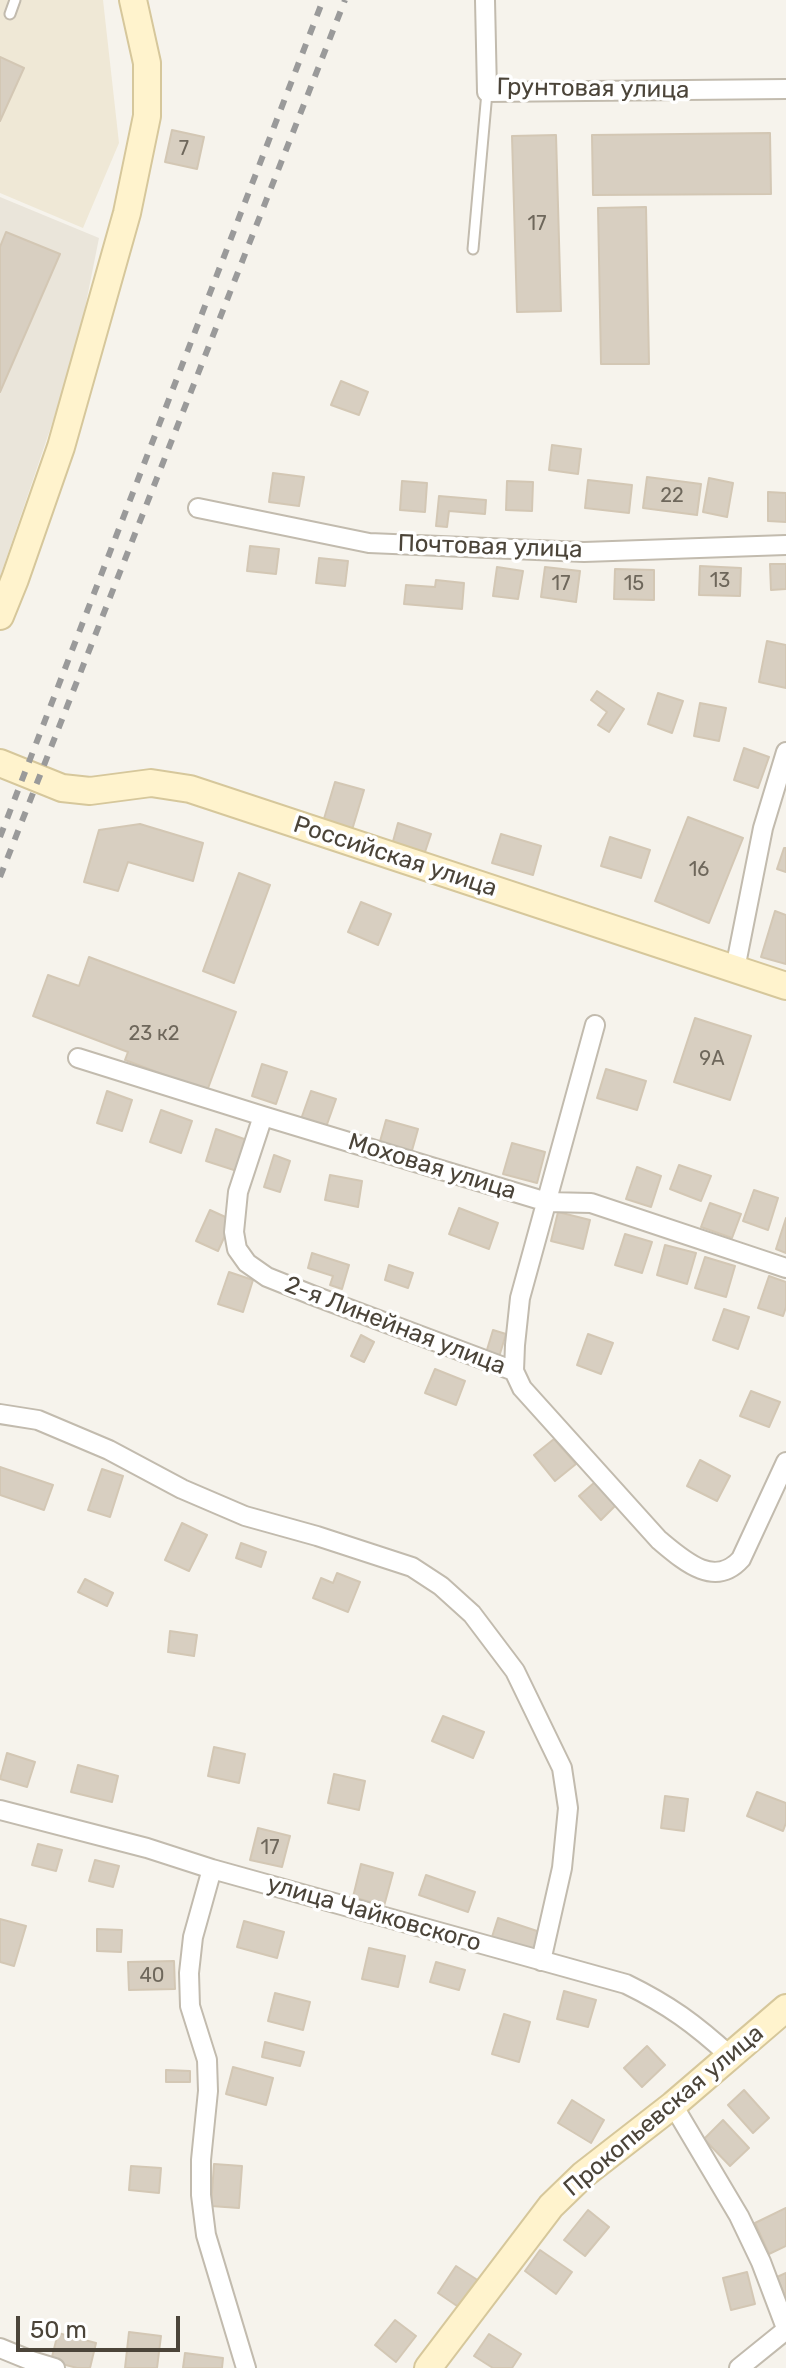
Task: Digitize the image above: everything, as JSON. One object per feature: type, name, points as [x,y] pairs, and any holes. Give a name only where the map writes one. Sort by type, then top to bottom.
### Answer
[{"type":"main road","points":[[0,616],[61,447],[127,213],[147,116],[147,63],[133,0]]},
{"type":"main road","name":"Российская улица","points":[[0,763],[62,788],[90,791],[151,783],[190,789],[786,986]]},
{"type":"main road","name":"Прокопьевская улица","points":[[428,2368],[551,2206],[595,2165],[673,2105],[786,2008]]},
{"type":"street","name":"Грунтовая улица","points":[[485,0],[487,92],[786,89]]},
{"type":"street","name":"Почтовая улица","points":[[198,508],[369,543],[584,552],[786,545]]},
{"type":"street","points":[[735,969],[763,828],[786,752]]},
{"type":"street","points":[[514,1371],[520,1298],[595,1025]]},
{"type":"street","name":"Моховая улица","points":[[78,1058],[547,1202],[591,1203],[786,1268]]},
{"type":"street","name":"2-я Линейная улица","points":[[263,1116],[238,1192],[234,1232],[237,1249],[247,1263],[267,1277],[514,1371],[522,1388],[639,1519],[680,1558],[701,1569],[718,1573],[732,1569],[741,1559],[786,1462]]},
{"type":"street","points":[[0,1414],[38,1420],[109,1450],[182,1489],[245,1516],[412,1567],[441,1586],[472,1614],[515,1671],[562,1768],[568,1808],[562,1868],[541,1961]]},
{"type":"street","name":"улица Чайковского","points":[[0,1810],[147,1848],[212,1869],[626,1984],[659,2000],[692,2022],[730,2056]]},
{"type":"street","points":[[212,1869],[193,1937],[189,1973],[190,2006],[207,2060],[201,2195],[206,2235],[246,2368]]},
{"type":"street","points":[[673,2105],[739,2216],[761,2262],[786,2329],[739,2368]]},
{"type":"street","points":[[0,2348],[55,2368]]},
{"type":"lane","points":[[10,14],[15,0]]},
{"type":"lane","points":[[473,249],[487,92]]},
{"type":"shaded area","points":[[0,0],[103,0],[119,143],[83,228],[0,193]]},
{"type":"shaded area","points":[[0,197],[99,238],[76,353],[0,577]]},
{"type":"building","points":[[0,57],[24,68],[0,121]]},
{"type":"building","points":[[172,130],[204,137],[197,169],[165,162]]},
{"type":"building","points":[[770,133],[771,194],[593,195],[592,135]]},
{"type":"building","points":[[556,135],[561,311],[517,312],[512,136]]},
{"type":"building","points":[[646,207],[649,364],[601,364],[598,208]]},
{"type":"building","points":[[6,232],[60,254],[0,392],[0,247]]},
{"type":"building","points":[[341,381],[368,392],[359,415],[331,405]]},
{"type":"building","points":[[552,445],[581,449],[578,474],[549,470]]},
{"type":"building","points":[[273,473],[304,477],[299,506],[269,502]]},
{"type":"building","points":[[647,477],[701,484],[697,515],[643,508]]},
{"type":"building","points":[[709,478],[733,483],[727,517],[703,512]]},
{"type":"building","points":[[588,480],[632,485],[629,513],[585,508]]},
{"type":"building","points":[[402,481],[427,483],[425,512],[400,510]]},
{"type":"building","points":[[507,481],[533,482],[532,511],[506,510]]},
{"type":"building","points":[[768,492],[786,493],[786,522],[768,521]]},
{"type":"building","points":[[439,496],[486,500],[485,514],[449,511],[447,527],[436,526]]},
{"type":"building","points":[[250,546],[279,549],[276,574],[247,571]]},
{"type":"building","points":[[319,558],[348,561],[345,586],[316,583]]},
{"type":"building","points":[[770,564],[786,564],[786,589],[771,590]]},
{"type":"building","points":[[700,566],[741,568],[740,596],[699,595]]},
{"type":"building","points":[[497,567],[523,571],[518,599],[493,596]]},
{"type":"building","points":[[545,567],[580,571],[576,602],[541,597]]},
{"type":"building","points":[[615,569],[654,570],[654,600],[614,599]]},
{"type":"building","points":[[436,580],[464,583],[462,609],[404,604],[406,585],[435,587]]},
{"type":"building","points":[[767,641],[786,645],[786,688],[759,682]]},
{"type":"building","points":[[597,691],[624,709],[609,732],[598,725],[607,712],[591,700]]},
{"type":"building","points":[[658,693],[683,701],[672,733],[648,724]]},
{"type":"building","points":[[700,703],[726,708],[719,741],[694,736]]},
{"type":"building","points":[[744,748],[769,757],[758,788],[734,780]]},
{"type":"building","points":[[335,782],[364,790],[352,830],[323,822]]},
{"type":"building","points":[[688,817],[743,838],[709,923],[655,901]]},
{"type":"building","points":[[398,823],[431,834],[424,855],[392,845]]},
{"type":"building","points":[[140,824],[203,843],[193,881],[128,862],[118,891],[84,882],[99,830]]},
{"type":"building","points":[[501,834],[541,846],[533,875],[492,863]]},
{"type":"building","points":[[610,837],[650,850],[641,878],[601,866]]},
{"type":"building","points":[[786,848],[786,872],[777,869]]},
{"type":"building","points":[[239,873],[270,885],[234,983],[203,971]]},
{"type":"building","points":[[361,902],[391,914],[378,945],[348,932]]},
{"type":"building","points":[[775,911],[786,915],[786,964],[761,957]]},
{"type":"building","points":[[89,957],[236,1012],[207,1091],[125,1060],[128,1052],[33,1016],[48,975],[79,986]]},
{"type":"building","points":[[695,1018],[751,1036],[730,1100],[674,1082]]},
{"type":"building","points":[[262,1064],[287,1072],[276,1104],[252,1096]]},
{"type":"building","points":[[606,1069],[646,1081],[637,1110],[597,1098]]},
{"type":"building","points":[[107,1091],[132,1100],[122,1131],[97,1123]]},
{"type":"building","points":[[311,1091],[336,1099],[325,1130],[300,1122]]},
{"type":"building","points":[[161,1110],[192,1121],[181,1153],[150,1142]]},
{"type":"building","points":[[386,1120],[418,1129],[411,1154],[379,1145]]},
{"type":"building","points":[[216,1129],[247,1140],[237,1171],[206,1161]]},
{"type":"building","points":[[512,1143],[545,1152],[537,1183],[503,1174]]},
{"type":"building","points":[[274,1155],[290,1161],[280,1192],[264,1187]]},
{"type":"building","points":[[679,1165],[711,1176],[701,1201],[670,1189]]},
{"type":"building","points":[[637,1167],[661,1176],[651,1207],[626,1199]]},
{"type":"building","points":[[330,1175],[362,1181],[358,1207],[325,1200]]},
{"type":"building","points":[[754,1190],[778,1198],[768,1230],[743,1221]]},
{"type":"building","points":[[710,1203],[741,1214],[732,1238],[701,1227]]},
{"type":"building","points":[[459,1208],[498,1223],[489,1249],[449,1234]]},
{"type":"building","points":[[210,1210],[232,1220],[218,1251],[196,1241]]},
{"type":"building","points":[[558,1212],[590,1220],[583,1249],[551,1241]]},
{"type":"building","points":[[786,1218],[786,1253],[776,1249]]},
{"type":"building","points":[[625,1234],[652,1242],[642,1273],[615,1265]]},
{"type":"building","points":[[665,1245],[696,1253],[687,1284],[657,1275]]},
{"type":"building","points":[[312,1253],[349,1265],[342,1289],[330,1285],[333,1276],[308,1268]]},
{"type":"building","points":[[705,1257],[735,1266],[726,1297],[695,1288]]},
{"type":"building","points":[[389,1265],[413,1273],[408,1288],[385,1280]]},
{"type":"building","points":[[229,1272],[253,1280],[243,1312],[218,1304]]},
{"type":"building","points":[[769,1276],[786,1282],[783,1316],[758,1308]]},
{"type":"building","points":[[724,1309],[749,1317],[738,1349],[713,1340]]},
{"type":"building","points":[[493,1330],[506,1334],[499,1357],[486,1353]]},
{"type":"building","points":[[588,1334],[613,1343],[601,1374],[577,1365]]},
{"type":"building","points":[[361,1335],[374,1342],[364,1362],[351,1356]]},
{"type":"building","points":[[435,1369],[465,1381],[456,1405],[425,1393]]},
{"type":"building","points":[[751,1391],[780,1402],[769,1427],[740,1416]]},
{"type":"building","points":[[554,1439],[576,1464],[555,1481],[534,1455]]},
{"type":"building","points":[[700,1460],[730,1476],[717,1501],[687,1486]]},
{"type":"building","points":[[0,1467],[53,1485],[44,1510],[0,1495]]},
{"type":"building","points":[[102,1469],[123,1476],[110,1517],[88,1510]]},
{"type":"building","points":[[595,1482],[616,1505],[601,1520],[579,1496]]},
{"type":"building","points":[[182,1523],[207,1535],[189,1571],[165,1560]]},
{"type":"building","points":[[241,1543],[266,1552],[261,1567],[236,1558]]},
{"type":"building","points":[[337,1573],[360,1582],[348,1612],[313,1598],[321,1578],[333,1583]]},
{"type":"building","points":[[85,1579],[113,1593],[107,1606],[78,1592]]},
{"type":"building","points":[[170,1631],[197,1635],[194,1656],[168,1652]]},
{"type":"building","points":[[443,1716],[484,1732],[473,1758],[432,1741]]},
{"type":"building","points":[[214,1747],[245,1754],[239,1783],[208,1776]]},
{"type":"building","points":[[7,1753],[35,1762],[27,1787],[0,1779]]},
{"type":"building","points":[[78,1765],[118,1776],[112,1802],[71,1792]]},
{"type":"building","points":[[334,1774],[365,1781],[359,1810],[328,1803]]},
{"type":"building","points":[[757,1792],[786,1803],[783,1831],[747,1816]]},
{"type":"building","points":[[665,1796],[688,1799],[684,1831],[661,1828]]},
{"type":"building","points":[[258,1828],[290,1836],[282,1867],[250,1860]]},
{"type":"building","points":[[38,1844],[62,1850],[56,1871],[32,1865]]},
{"type":"building","points":[[95,1860],[119,1866],[113,1887],[89,1881]]},
{"type":"building","points":[[361,1864],[393,1873],[384,1906],[353,1897]]},
{"type":"building","points":[[426,1875],[475,1892],[468,1912],[419,1895]]},
{"type":"building","points":[[498,1918],[543,1933],[537,1954],[491,1940]]},
{"type":"building","points":[[0,1919],[26,1926],[14,1966],[0,1962]]},
{"type":"building","points":[[244,1921],[284,1932],[277,1958],[237,1947]]},
{"type":"building","points":[[97,1929],[122,1930],[121,1952],[97,1951]]},
{"type":"building","points":[[369,1948],[405,1956],[398,1987],[362,1979]]},
{"type":"building","points":[[174,1961],[175,1989],[129,1990],[128,1962]]},
{"type":"building","points":[[436,1962],[465,1970],[459,1990],[430,1982]]},
{"type":"building","points":[[564,1991],[596,2000],[588,2027],[557,2019]]},
{"type":"building","points":[[275,1993],[310,2002],[303,2030],[268,2021]]},
{"type":"building","points":[[504,2014],[530,2022],[519,2062],[492,2054]]},
{"type":"building","points":[[265,2042],[304,2052],[300,2066],[262,2057]]},
{"type":"building","points":[[647,2046],[665,2065],[642,2087],[624,2068]]},
{"type":"building","points":[[233,2067],[273,2078],[266,2105],[226,2094]]},
{"type":"building","points":[[166,2070],[190,2071],[190,2082],[166,2082]]},
{"type":"building","points":[[744,2090],[769,2118],[753,2133],[728,2105]]},
{"type":"building","points":[[572,2100],[604,2120],[591,2143],[558,2123]]},
{"type":"building","points":[[723,2120],[749,2148],[730,2166],[704,2139]]},
{"type":"building","points":[[214,2164],[242,2166],[239,2208],[211,2206]]},
{"type":"building","points":[[131,2166],[161,2168],[159,2193],[129,2190]]},
{"type":"building","points":[[786,2208],[786,2246],[769,2254],[755,2223]]},
{"type":"building","points":[[588,2210],[609,2227],[585,2256],[564,2240]]},
{"type":"building","points":[[540,2250],[572,2272],[556,2294],[525,2271]]},
{"type":"building","points":[[456,2266],[479,2281],[460,2308],[438,2293]]},
{"type":"building","points":[[747,2272],[755,2304],[731,2310],[723,2278]]},
{"type":"building","points":[[786,2273],[786,2298],[777,2277]]},
{"type":"building","points":[[395,2320],[416,2336],[396,2362],[375,2345]]},
{"type":"building","points":[[129,2332],[161,2336],[157,2368],[125,2368]]},
{"type":"building","points":[[58,2333],[96,2343],[90,2368],[51,2361]]},
{"type":"building","points":[[489,2334],[521,2354],[512,2368],[493,2368],[474,2356]]},
{"type":"building","points":[[185,2353],[223,2358],[222,2368],[183,2368]]},
{"type":"railway","points":[[0,837],[323,0]]},
{"type":"railway","points":[[0,877],[345,0]]}]
